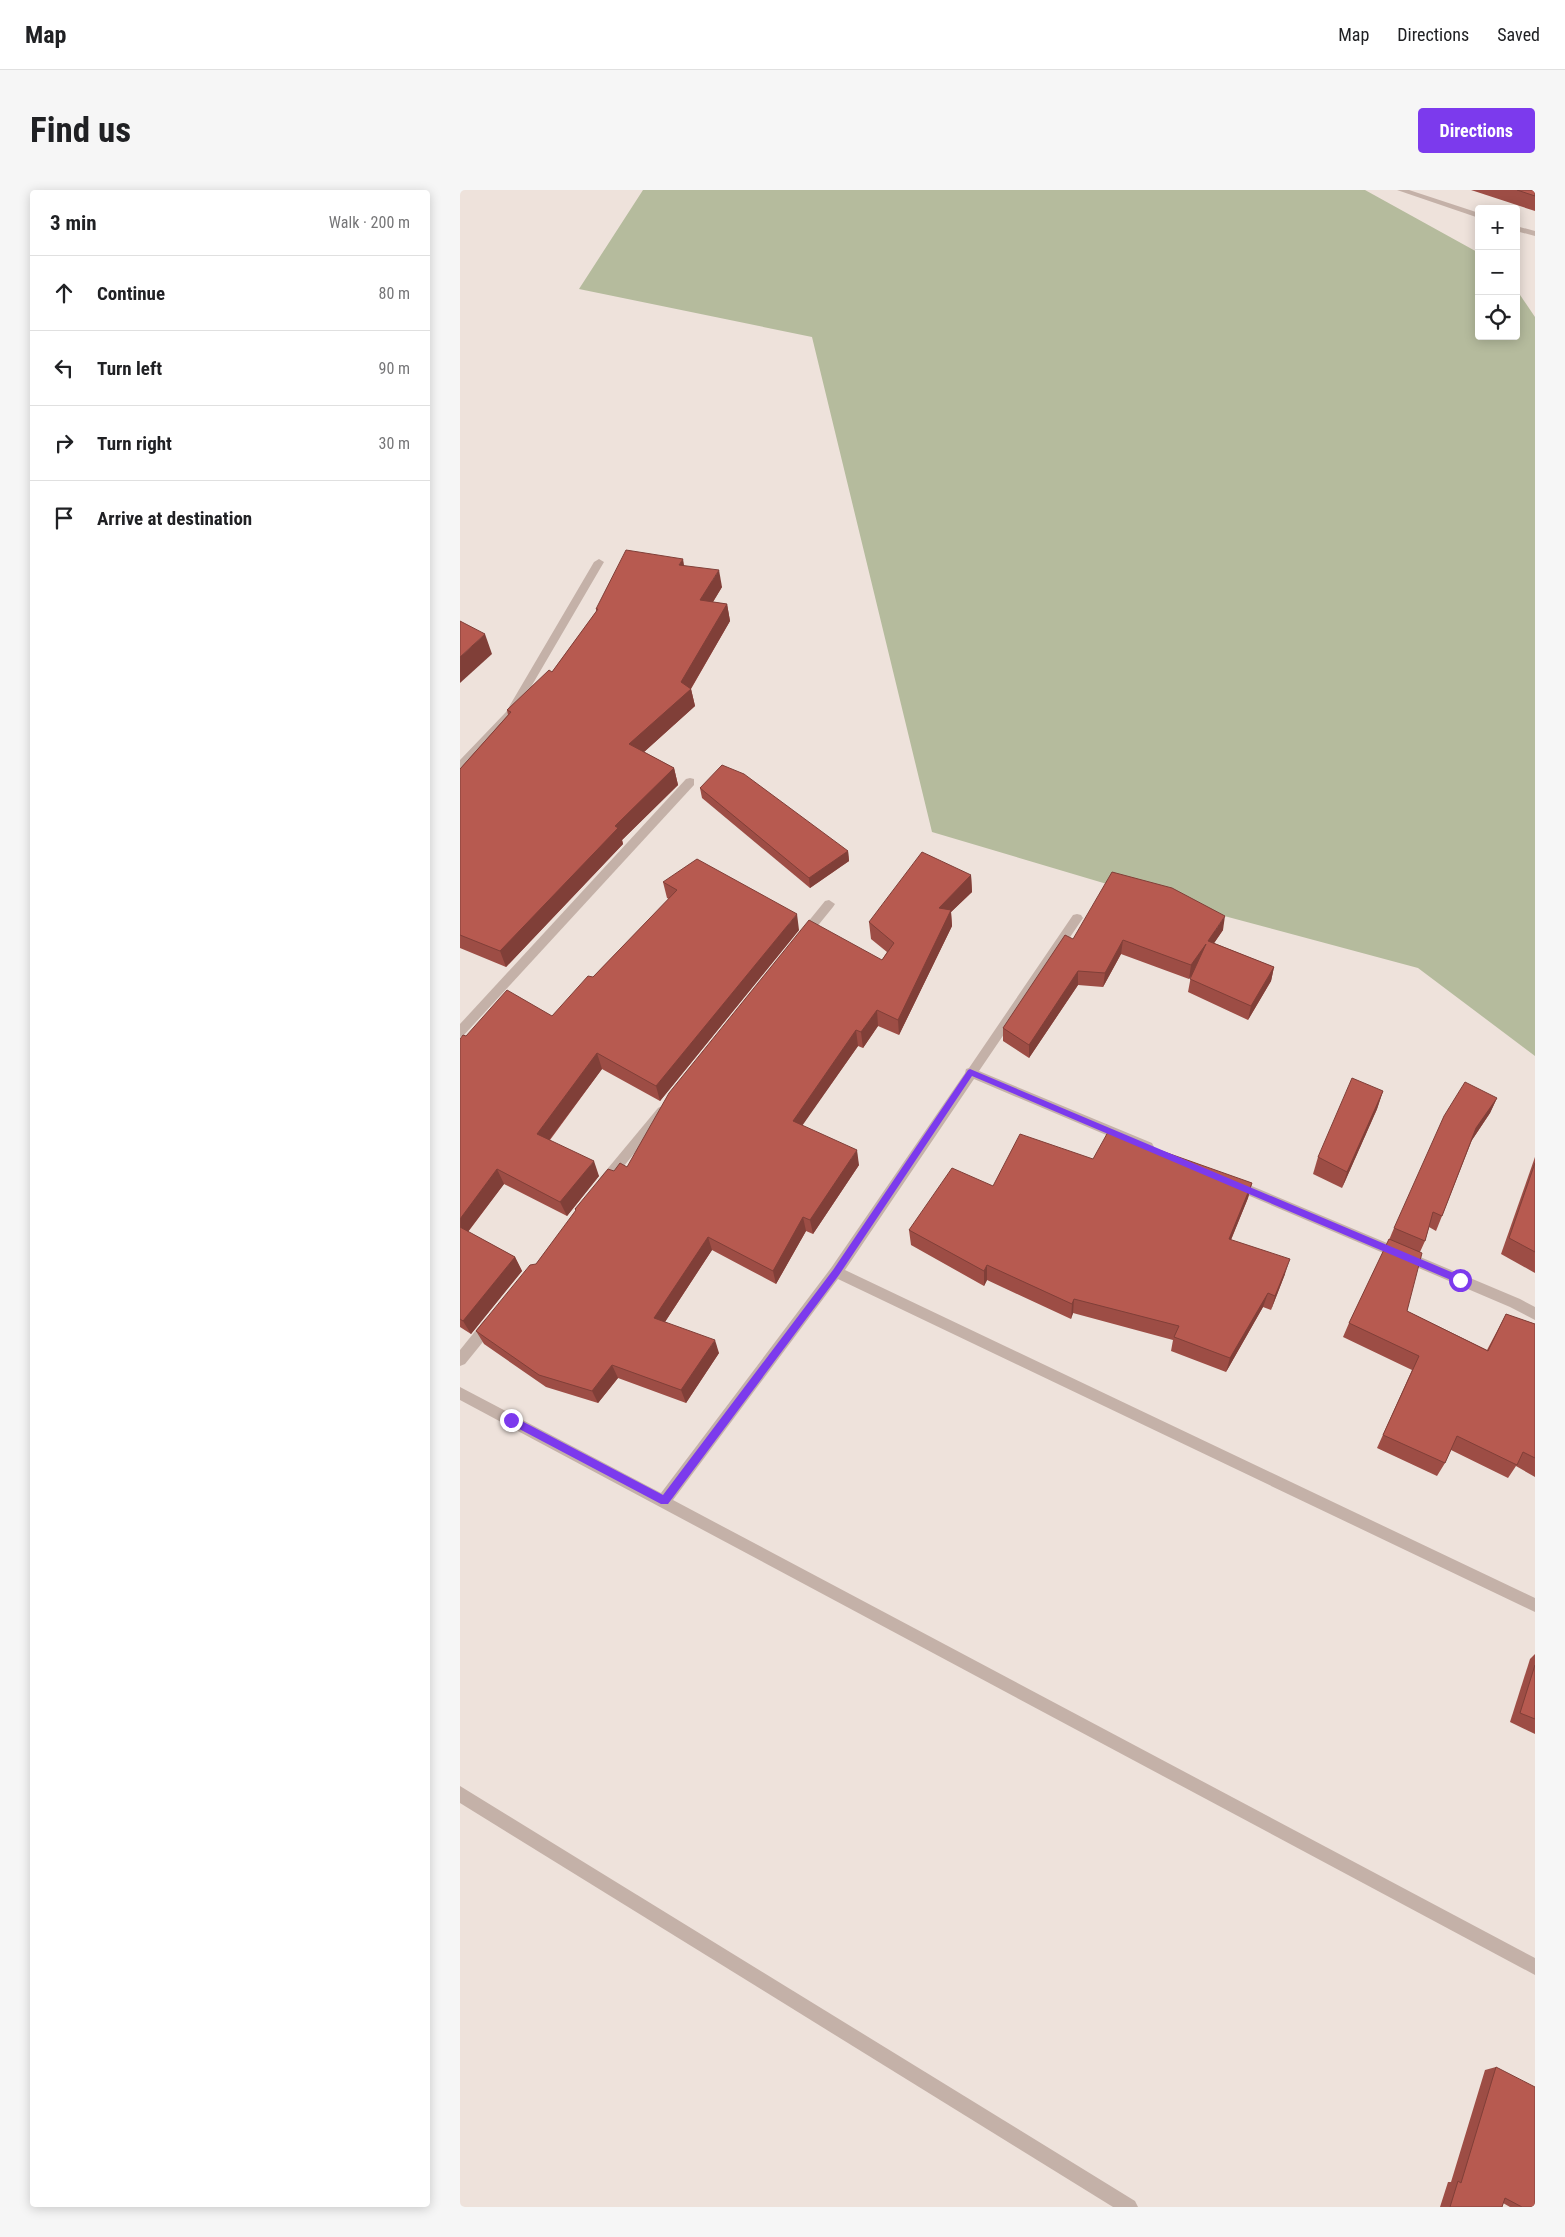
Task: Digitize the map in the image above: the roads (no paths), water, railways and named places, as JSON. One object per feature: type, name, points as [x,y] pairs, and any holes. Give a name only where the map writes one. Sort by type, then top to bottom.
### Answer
[{"type":"street","points":[[1401,190],[1475,215]]},
{"type":"street","points":[[1520,229],[1535,234]]},
{"type":"street","points":[[460,766],[510,714],[599,562]]},
{"type":"street","points":[[460,1032],[690,782]]},
{"type":"street","points":[[798,943],[829,904]]},
{"type":"street","points":[[664,1501],[836,1272],[1076,918]]},
{"type":"street","points":[[970,1072],[1161,1153]]},
{"type":"street","points":[[598,1190],[673,1097]]},
{"type":"street","points":[[1224,1180],[1515,1303],[1535,1314]]},
{"type":"street","points":[[836,1272],[1535,1605]]},
{"type":"street","points":[[460,1360],[498,1314]]},
{"type":"street","points":[[460,1393],[1535,1967]]},
{"type":"street","points":[[460,1794],[1129,2207]]}]
